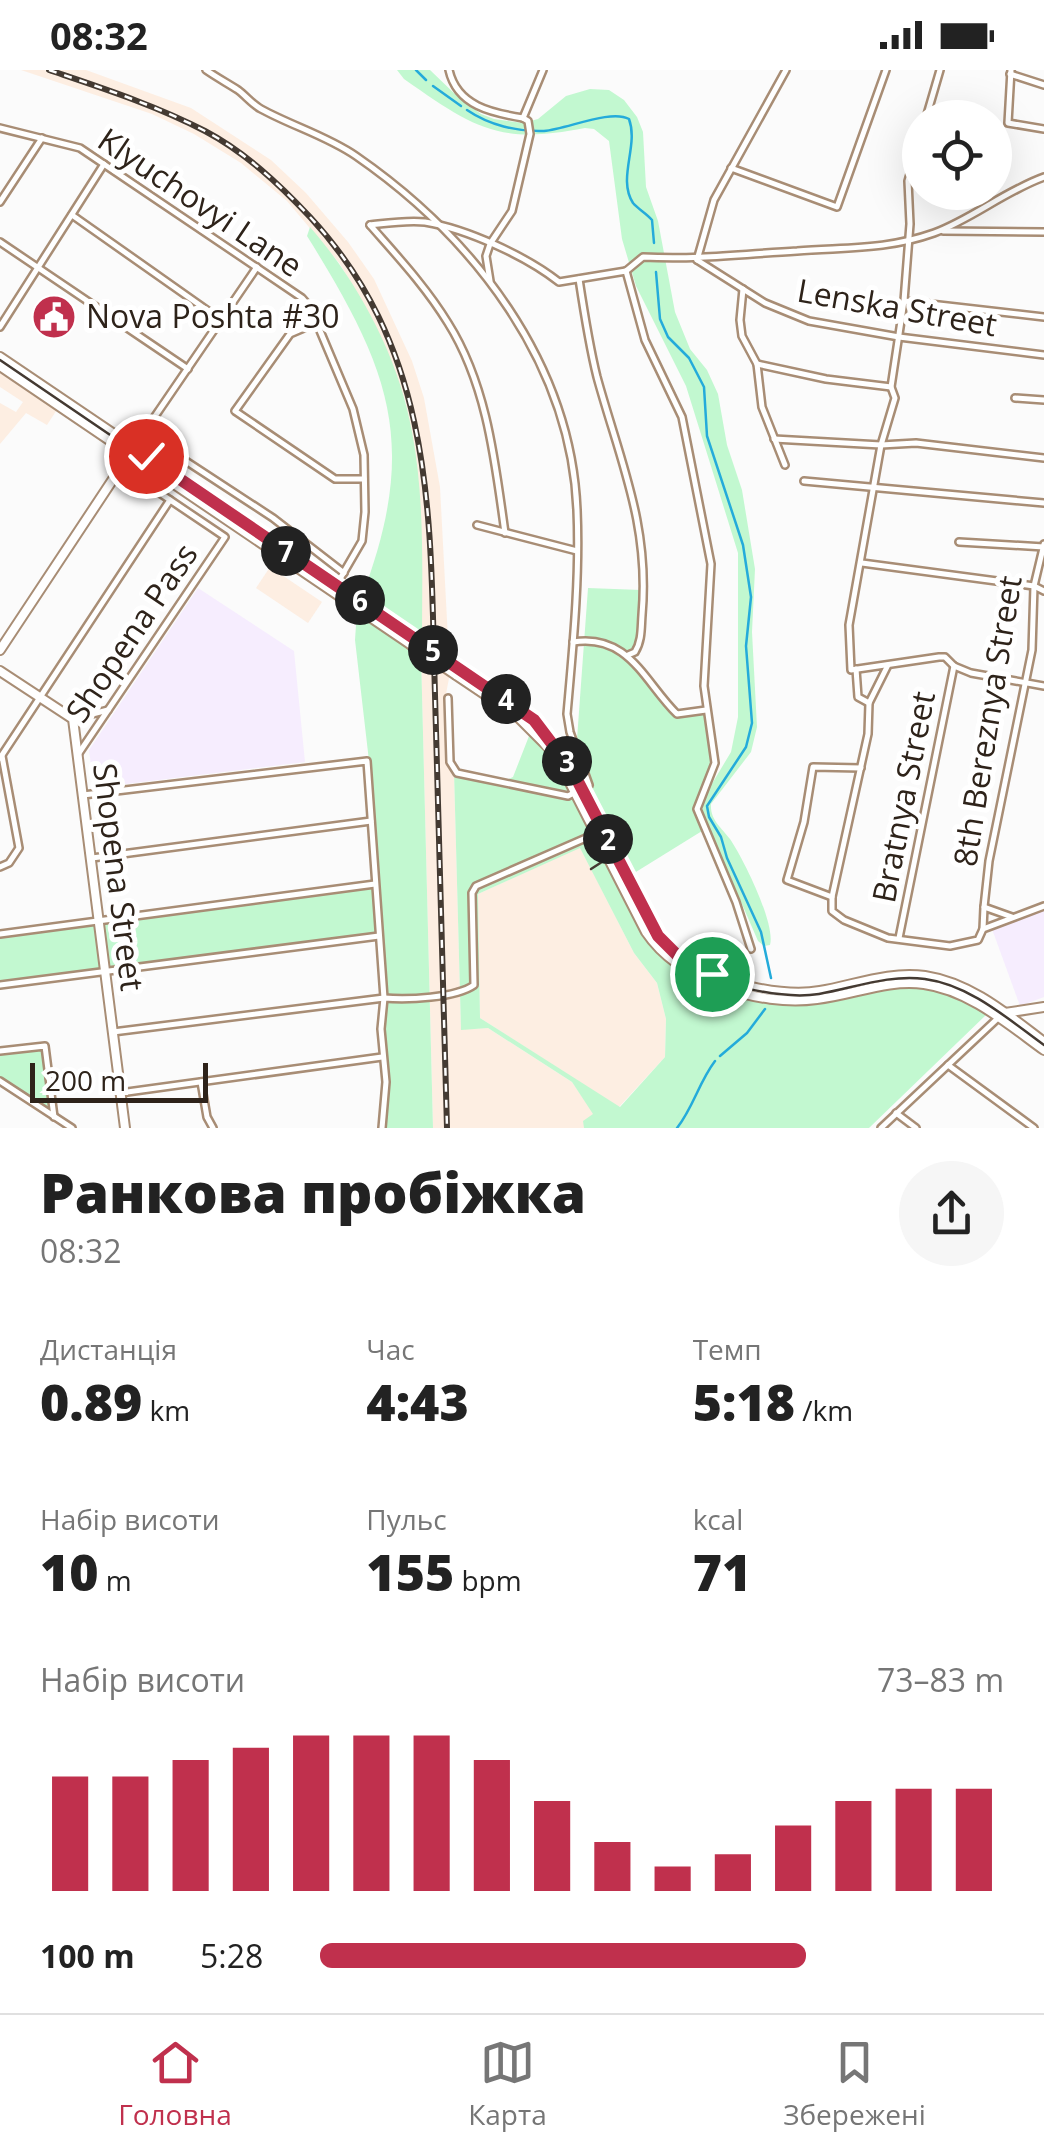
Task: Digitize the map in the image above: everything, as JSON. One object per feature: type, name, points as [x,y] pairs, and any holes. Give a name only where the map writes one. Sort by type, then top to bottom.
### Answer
[{"type":"main road","points":[[0,357],[129,455]]},
{"type":"main road","points":[[0,366],[412,640],[528,726],[579,792],[658,936],[682,960],[702,971],[793,993],[892,976],[925,976],[963,987],[1044,1050]]},
{"type":"main road","points":[[0,650],[129,455]]},
{"type":"main road","name":"Shopena Street","points":[[0,671],[73,720],[124,1128]]},
{"type":"main road","points":[[1002,1016],[1044,1007]]},
{"type":"main road","points":[[1002,1016],[1044,1042]]},
{"type":"street","points":[[206,70],[258,108],[357,157],[442,226],[490,281],[526,336],[556,410],[573,477],[577,551],[568,723],[590,783],[579,792],[548,794],[458,772],[450,762],[448,698]]},
{"type":"street","points":[[450,70],[459,92],[476,105],[490,112],[523,118],[530,126],[512,211],[486,256],[490,281]]},
{"type":"street","points":[[523,118],[543,70]]},
{"type":"street","points":[[697,260],[714,200],[786,70]]},
{"type":"street","points":[[731,168],[837,206],[886,70]]},
{"type":"street","points":[[931,100],[940,70]]},
{"type":"street","points":[[1044,84],[1011,72],[1008,124],[1044,129]]},
{"type":"street","name":"Klyuchovyi Lane","points":[[0,128],[80,148],[302,298],[318,322],[354,409],[364,455],[362,541],[334,588]]},
{"type":"street","points":[[0,202],[42,138]]},
{"type":"street","points":[[0,327],[104,164]]},
{"type":"street","points":[[504,532],[489,432],[466,358],[435,302],[370,225],[413,221],[442,226],[530,261],[559,282],[626,271],[643,257],[697,260],[859,249],[908,241],[940,230],[998,197],[1044,177]]},
{"type":"street","points":[[907,210],[904,300],[891,387],[895,398],[873,488],[848,640],[852,670],[939,656],[954,666],[1044,686]]},
{"type":"street","points":[[71,215],[221,320]]},
{"type":"street","points":[[940,230],[962,234],[1044,232]]},
{"type":"street","points":[[0,242],[188,368]]},
{"type":"street","name":"Lenska Street","points":[[697,260],[785,313],[808,320],[900,337],[1044,355]]},
{"type":"street","points":[[0,866],[9,863],[18,848],[1,757],[170,500],[140,479],[129,455],[257,268]]},
{"type":"street","points":[[626,271],[645,340],[682,417],[708,544],[711,587],[704,660],[706,710],[715,763],[697,809],[751,949]]},
{"type":"street","points":[[579,279],[598,379],[639,523],[644,574],[640,646],[628,654]]},
{"type":"street","points":[[743,289],[740,320],[748,350],[757,364],[762,406],[785,465]]},
{"type":"street","name":"Lenska Street","points":[[904,300],[1044,317]]},
{"type":"street","points":[[318,322],[290,334],[235,411],[335,480],[364,478]]},
{"type":"street","points":[[757,364],[826,379],[891,387]]},
{"type":"street","points":[[1015,398],[1044,400]]},
{"type":"street","points":[[143,433],[272,518],[344,572]]},
{"type":"street","points":[[774,438],[916,444],[1044,458]]},
{"type":"street","points":[[804,481],[1044,503]]},
{"type":"street","name":"Shopena Pass","points":[[78,755],[224,536],[170,500]]},
{"type":"street","points":[[477,526],[577,551]]},
{"type":"street","points":[[958,542],[1044,546]]},
{"type":"street","name":"8th Bereznya Street","points":[[983,929],[989,861],[1025,683],[1036,617],[1034,586],[1044,546]]},
{"type":"street","points":[[862,563],[1034,586],[1044,591]]},
{"type":"street","points":[[1036,617],[1044,614]]},
{"type":"street","points":[[573,642],[591,640],[628,654],[674,712],[706,710]]},
{"type":"street","points":[[888,666],[869,703],[868,734],[832,910],[844,920],[882,936],[950,946],[978,940],[983,929],[1044,906]]},
{"type":"street","name":"Bratnya Street","points":[[899,938],[954,666]]},
{"type":"street","points":[[856,669],[858,697],[869,703]]},
{"type":"street","points":[[73,720],[108,710]]},
{"type":"street","points":[[83,795],[366,762],[384,998],[381,1029],[386,1082],[382,1128]]},
{"type":"street","points":[[832,897],[787,880],[804,822],[812,767],[861,768]]},
{"type":"street","points":[[91,858],[372,821]]},
{"type":"street","points":[[112,1032],[384,998],[454,995],[474,985],[472,893],[476,886],[599,832]]},
{"type":"street","points":[[0,934],[376,884]]},
{"type":"street","name":"8th Bereznya Street","points":[[984,907],[1013,918]]},
{"type":"street","points":[[0,985],[380,936]]},
{"type":"street","points":[[881,1128],[1002,1016]]},
{"type":"street","points":[[0,1051],[45,1046],[54,1117]]},
{"type":"street","points":[[120,1093],[382,1057]]},
{"type":"street","points":[[948,1065],[1034,1128]]},
{"type":"street","points":[[0,1081],[72,1128]]},
{"type":"street","points":[[201,1082],[207,1117],[213,1128]]},
{"type":"street","points":[[896,1114],[916,1128]]},
{"type":"shaded area","points":[[21,70],[86,70],[191,108],[271,160],[348,242],[374,279],[412,361],[424,398],[440,487],[449,658],[422,640],[416,458],[405,400],[368,312],[340,264],[287,201],[241,163],[194,134],[152,114]]},
{"type":"shaded area","points":[[0,369],[58,408],[47,425],[26,413],[0,444],[0,403],[16,412],[23,402],[0,387]]},
{"type":"shaded area","points":[[270,567],[322,602],[308,623],[256,588]]},
{"type":"shaded area","points":[[198,588],[294,651],[305,762],[94,788],[89,750]]},
{"type":"shaded area","points":[[421,654],[450,673],[446,694],[448,762],[454,772],[461,1029],[488,1028],[572,1082],[594,1114],[584,1121],[584,1128],[433,1128]]},
{"type":"shaded area","points":[[580,847],[634,953],[657,983],[666,1019],[665,1057],[619,1107],[480,1018],[478,894]]},
{"type":"shaded area","points":[[1044,909],[1044,997],[1020,1006],[992,929]]},
{"type":"green space","points":[[397,70],[430,70],[457,96],[494,119],[523,123],[538,119],[566,96],[590,89],[609,90],[624,100],[637,117],[643,132],[646,187],[658,221],[675,312],[690,349],[707,370],[718,394],[727,445],[742,490],[755,569],[752,632],[757,727],[751,752],[711,804],[711,810],[757,891],[768,922],[770,945],[758,941],[702,812],[704,797],[731,752],[738,717],[738,553],[686,386],[636,286],[622,239],[609,141],[594,129],[585,128],[530,134],[488,128],[450,110]]},
{"type":"green space","points":[[310,227],[360,297],[387,349],[406,404],[421,510],[422,640],[361,599],[389,496],[392,452],[388,410],[377,369],[359,328],[307,236]]},
{"type":"green space","points":[[588,588],[641,590],[637,645],[627,653],[672,714],[704,712],[712,749],[712,772],[696,809],[702,831],[631,875],[587,788],[590,776],[577,739]]},
{"type":"green space","points":[[357,610],[421,654],[433,1128],[384,1128],[389,1072],[383,1029],[386,996],[381,933],[0,982],[0,936],[378,885],[355,640]]},
{"type":"green space","points":[[531,731],[556,761],[658,952],[687,974],[778,1001],[908,985],[942,990],[987,1014],[869,1128],[584,1128],[583,1121],[593,1114],[572,1082],[488,1028],[461,1030],[454,772],[504,781],[513,777]],"holes":[[[580,848],[634,953],[657,983],[666,1019],[665,1057],[620,1107],[480,1018],[478,894]]]},
{"type":"green space","points":[[42,1050],[50,1110],[0,1077],[0,1054]]},
{"type":"waterway","points":[[416,70],[426,80]]},
{"type":"waterway","points":[[433,86],[461,106]]},
{"type":"waterway","points":[[467,110],[494,124],[534,131],[611,116],[629,119],[629,193],[633,203],[652,220],[654,243]]},
{"type":"waterway","points":[[656,272],[660,319],[668,337],[689,358],[704,387],[707,436],[743,545],[751,597],[746,646],[752,723],[746,747],[707,806],[761,932],[771,978]]},
{"type":"waterway","points":[[720,1056],[747,1033],[765,1009]]},
{"type":"waterway","points":[[677,1128],[715,1061]]},
{"type":"tram line","points":[[0,360],[532,722],[575,779],[650,927],[680,961],[728,983],[785,995],[819,994],[898,978],[942,982],[988,1004],[1044,1045]]},
{"type":"tram line","points":[[591,869],[605,860],[606,843]]},
{"type":"railway","points":[[49,70],[205,131],[274,181],[310,217],[352,270],[382,325],[404,383],[418,442],[431,566],[447,1128]]},
{"type":"place","name":"Nova Poshta #30","points":[[54,317]]},
{"type":"route","points":[[146,456],[534,720],[572,770],[658,936],[682,960],[712,974]]}]
